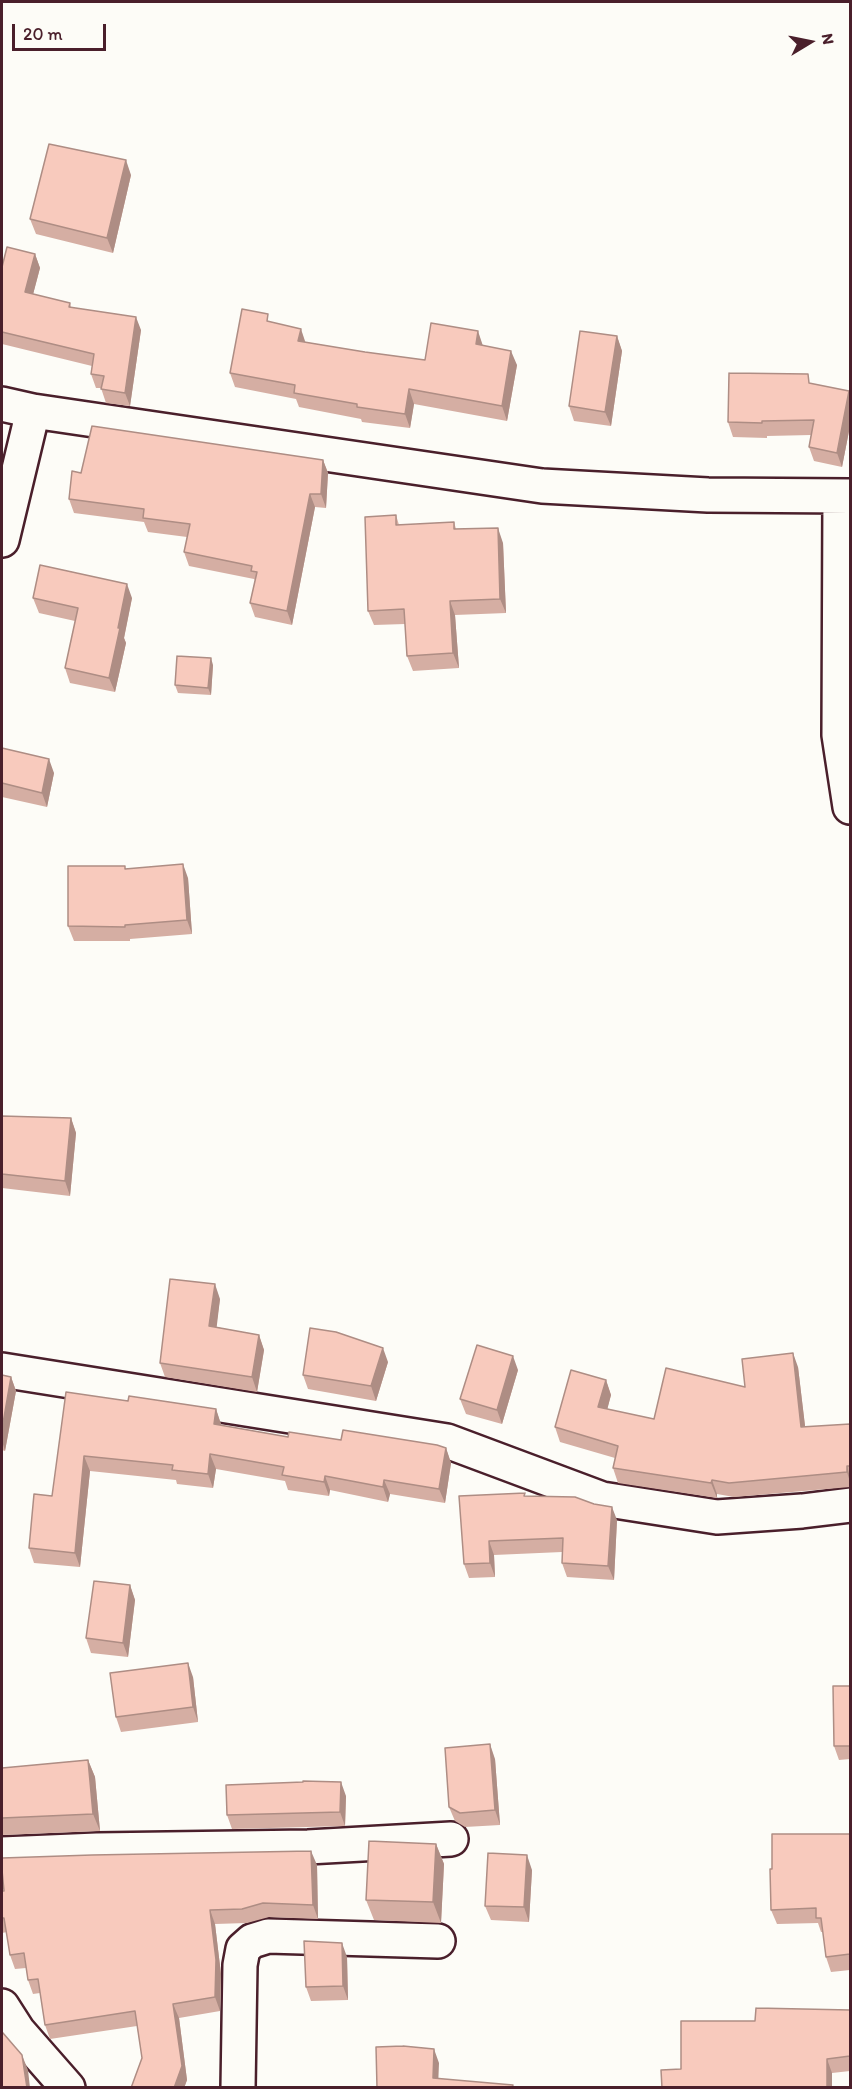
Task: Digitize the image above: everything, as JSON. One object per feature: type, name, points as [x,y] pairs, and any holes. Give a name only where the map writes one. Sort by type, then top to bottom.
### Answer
[{"type":"street","points":[[2,404],[33,411],[542,486],[708,495],[845,496],[839,735],[850,807]]},
{"type":"street","points":[[2,540],[33,411]]},
{"type":"street","points":[[2,1370],[447,1441],[602,1499],[717,1517],[850,1505]]},
{"type":"street","points":[[2,1854],[97,1850],[308,1847],[451,1839]]},
{"type":"street","points":[[238,2088],[240,1965],[243,1949],[252,1941],[268,1936],[438,1941]]},
{"type":"street","points":[[2,2006],[18,2031],[68,2088]]},
{"type":"building","points":[[49,144],[126,160],[107,238],[30,219]]},
{"type":"building","points":[[7,247],[35,254],[25,292],[70,303],[69,307],[136,317],[125,393],[101,389],[104,376],[91,374],[94,354],[2,332],[2,267]]},
{"type":"building","points":[[242,309],[268,314],[267,321],[301,329],[298,341],[425,360],[431,323],[478,331],[476,344],[511,351],[502,406],[409,389],[405,414],[357,407],[357,404],[294,393],[295,385],[230,373]]},
{"type":"building","points":[[580,331],[617,336],[605,412],[569,406]]},
{"type":"building","points":[[729,373],[808,374],[809,383],[849,391],[837,453],[809,447],[814,420],[728,422]]},
{"type":"building","points":[[92,426],[323,460],[321,494],[310,494],[287,611],[250,603],[257,572],[251,571],[252,566],[184,552],[190,524],[143,518],[144,509],[69,499],[72,471],[81,473]]},
{"type":"building","points":[[396,515],[396,525],[454,522],[454,529],[498,528],[500,599],[450,601],[453,653],[407,656],[404,609],[368,611],[365,517]]},
{"type":"building","points":[[40,565],[127,584],[109,678],[65,668],[78,608],[33,598]]},
{"type":"building","points":[[177,656],[211,658],[208,688],[175,685]]},
{"type":"building","points":[[2,748],[49,759],[42,793],[2,783]]},
{"type":"building","points":[[183,864],[187,920],[125,925],[125,927],[68,926],[68,866],[125,866],[125,869]]},
{"type":"building","points":[[2,1116],[71,1118],[65,1181],[2,1174]]},
{"type":"building","points":[[170,1279],[215,1284],[209,1326],[259,1335],[252,1377],[160,1363]]},
{"type":"building","points":[[310,1328],[336,1332],[383,1348],[371,1386],[303,1375]]},
{"type":"building","points":[[477,1345],[513,1356],[497,1410],[460,1399]]},
{"type":"building","points":[[793,1353],[801,1427],[850,1424],[850,1466],[847,1466],[847,1472],[729,1483],[712,1480],[711,1483],[613,1468],[618,1446],[555,1427],[571,1370],[606,1380],[598,1407],[654,1419],[666,1368],[745,1387],[742,1359]]},
{"type":"building","points":[[2,1375],[11,1377],[2,1429]]},
{"type":"building","points":[[66,1392],[128,1401],[129,1396],[216,1409],[214,1424],[288,1437],[289,1432],[341,1440],[343,1430],[437,1445],[446,1448],[439,1489],[384,1480],[383,1487],[325,1476],[324,1482],[282,1475],[284,1467],[210,1454],[208,1474],[172,1470],[173,1465],[84,1456],[75,1553],[29,1548],[34,1494],[52,1496]]},
{"type":"building","points":[[525,1493],[524,1496],[575,1497],[594,1504],[612,1507],[608,1566],[562,1563],[563,1538],[489,1541],[490,1563],[464,1564],[459,1496]]},
{"type":"building","points":[[94,1581],[130,1585],[123,1643],[86,1638]]},
{"type":"building","points":[[188,1663],[193,1707],[116,1717],[110,1673]]},
{"type":"building","points":[[833,1686],[850,1686],[850,1746],[834,1746]]},
{"type":"building","points":[[490,1744],[495,1810],[460,1813],[449,1807],[445,1748]]},
{"type":"building","points":[[88,1760],[93,1814],[2,1818],[2,1768]]},
{"type":"building","points":[[303,1781],[341,1782],[340,1812],[227,1815],[226,1785]]},
{"type":"building","points":[[772,1834],[850,1834],[850,1954],[826,1957],[821,1918],[816,1918],[816,1908],[771,1910]]},
{"type":"building","points":[[369,1841],[436,1844],[433,1902],[366,1900]]},
{"type":"building","points":[[311,1851],[313,1905],[263,1903],[242,1909],[210,1910],[216,1960],[215,1997],[173,2004],[182,2066],[174,2088],[131,2088],[142,2058],[135,2011],[45,2025],[38,1979],[28,1980],[24,1953],[10,1955],[4,1918],[2,1918],[2,1891],[4,1891],[2,1858]]},
{"type":"building","points":[[488,1853],[527,1855],[524,1907],[485,1906]]},
{"type":"building","points":[[304,1941],[342,1943],[343,1986],[306,1987]]},
{"type":"building","points":[[756,2008],[850,2010],[850,2056],[827,2059],[827,2088],[662,2088],[661,2070],[681,2069],[681,2021],[755,2021]]},
{"type":"building","points":[[3,2033],[22,2055],[27,2088],[2,2088]]},
{"type":"building","points":[[403,2046],[434,2049],[433,2078],[513,2085],[512,2088],[377,2088],[376,2047]]}]
